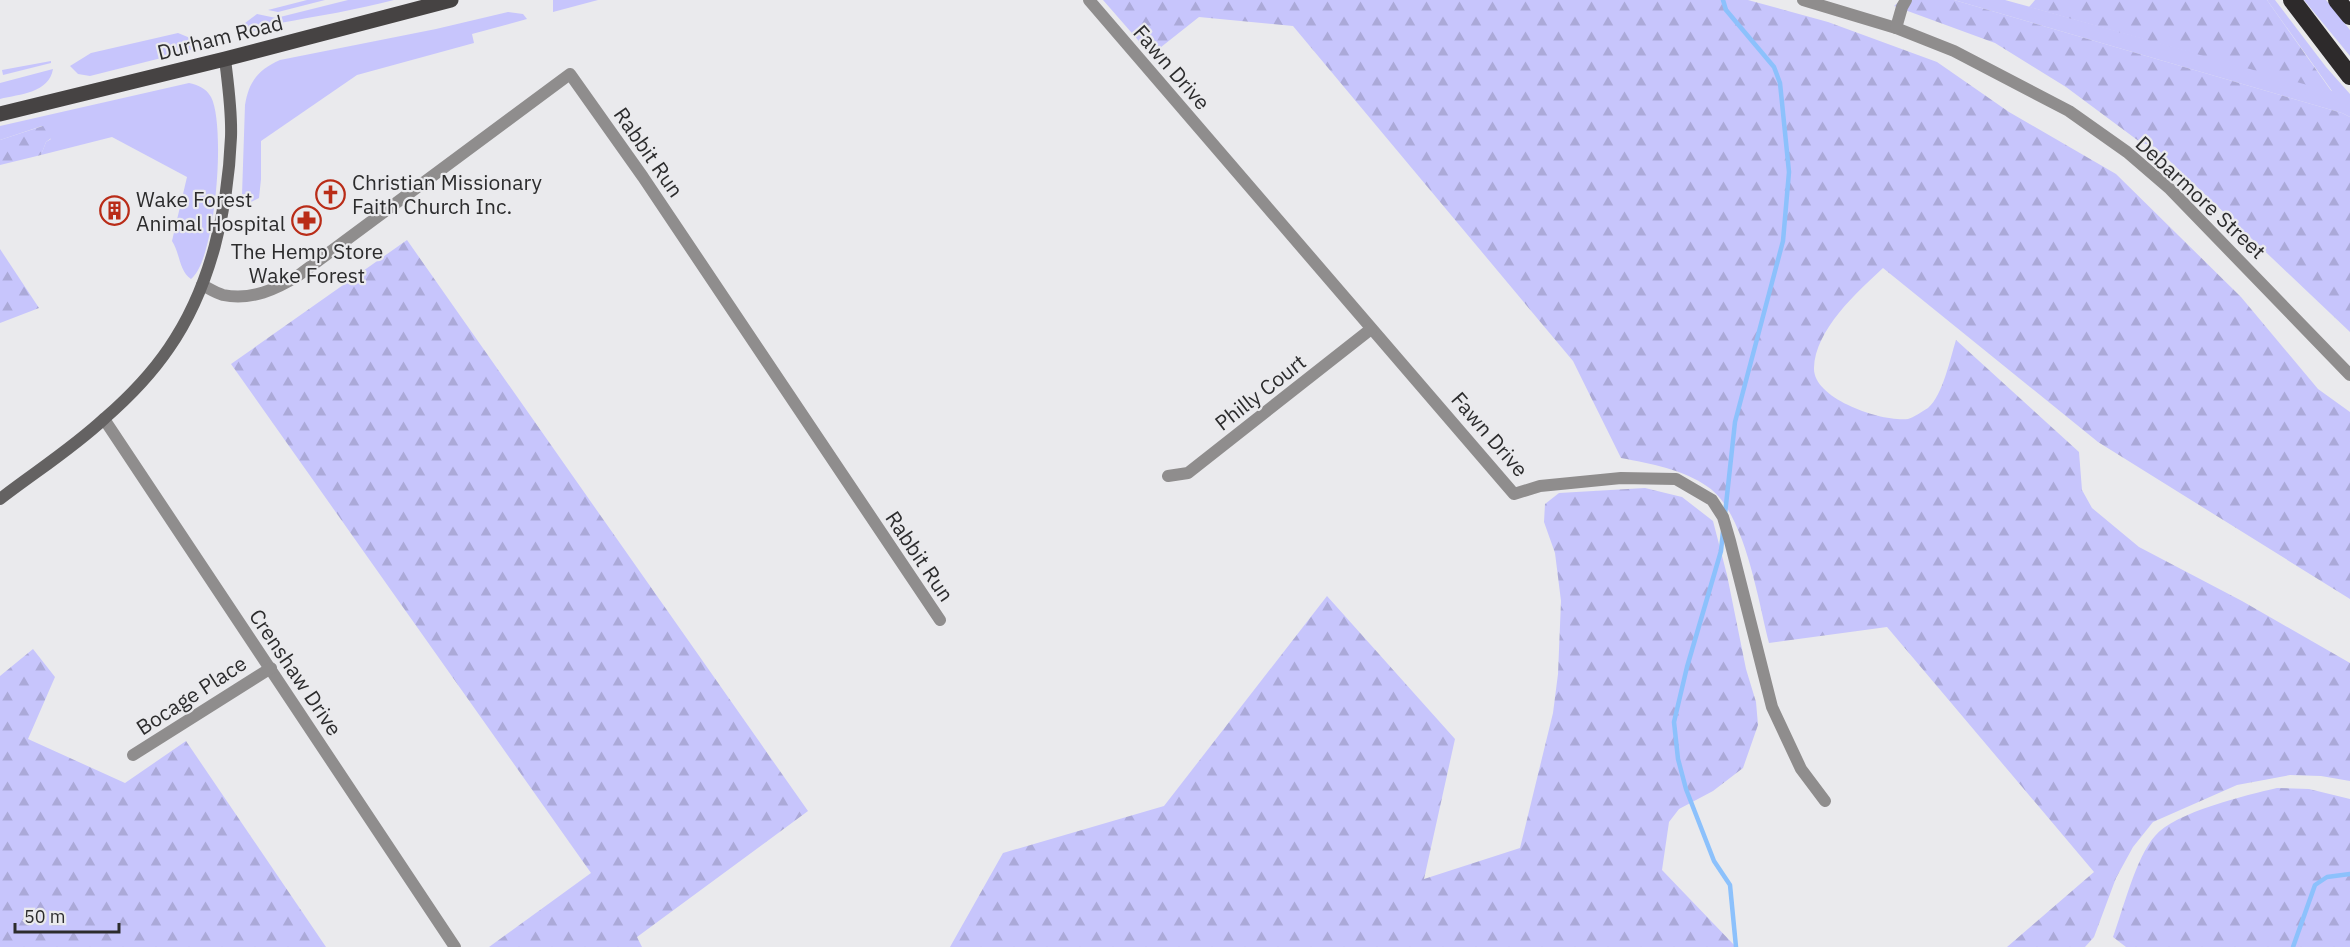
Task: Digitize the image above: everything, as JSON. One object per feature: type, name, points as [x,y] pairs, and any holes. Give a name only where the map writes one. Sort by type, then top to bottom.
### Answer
[{"type":"highway","points":[[2292,0],[2350,76]]},
{"type":"highway","points":[[2337,0],[2350,16]]},
{"type":"main road","name":"Durham Road","points":[[0,114],[225,59],[451,0]]},
{"type":"street","name":"Fawn Drive","points":[[1089,0],[1515,494],[1540,486],[1653,477],[1676,479],[1712,500],[1723,517],[1730,541],[1772,706],[1801,769],[1825,801]]},
{"type":"street","name":"Debarmore Street","points":[[1803,0],[1896,28],[1954,51],[2069,111],[2127,152],[2170,189],[2350,375]]},
{"type":"street","points":[[1896,28],[1906,0]]},
{"type":"street","points":[[0,499],[104,419],[135,388],[169,348],[190,311],[202,285],[215,246],[224,207],[230,108],[225,59]]},
{"type":"street","name":"Rabbit Run","points":[[202,285],[224,295],[250,296],[277,289],[570,75],[643,177],[940,620]]},
{"type":"street","name":"Philly Court","points":[[1168,476],[1188,473],[1371,328]]},
{"type":"street","name":"Crenshaw Drive","points":[[104,419],[190,552],[271,668],[455,947]]},
{"type":"street","name":"Bocage Place","points":[[133,755],[271,668]]},
{"type":"green space","points":[[307,0],[325,0],[278,12],[268,10]]},
{"type":"green space","points":[[348,0],[394,0],[240,33],[245,23],[257,14],[276,18]]},
{"type":"green space","points":[[553,0],[598,0],[553,12]]},
{"type":"green space","points":[[1103,0],[1748,0],[1828,22],[1937,62],[2009,112],[2116,174],[2241,297],[2318,389],[2350,412],[2350,599],[2098,442],[1883,268],[1861,288],[1829,326],[1816,354],[1814,368],[1817,379],[1836,399],[1851,406],[1882,417],[1908,419],[1928,408],[1938,395],[1956,340],[2079,452],[2082,490],[2092,508],[2139,547],[2242,601],[2350,663],[2350,781],[2321,776],[2290,775],[2237,785],[2153,822],[2133,847],[2116,878],[2094,937],[2085,947],[2007,947],[2094,872],[1887,627],[1769,643],[1755,582],[1741,536],[1721,499],[1708,487],[1688,476],[1666,468],[1621,458],[1573,361],[1293,26],[1199,17],[1151,55]]},
{"type":"green space","points":[[1901,0],[1954,0],[2350,117],[2350,332],[2155,147],[2140,142],[2066,87],[1995,43],[1894,6]]},
{"type":"green space","points":[[1954,0],[2005,0],[2332,91],[2267,0],[2275,0],[2326,67],[2350,94],[2350,117],[2342,113]]},
{"type":"green space","points":[[2035,0],[2267,0],[2332,92],[2029,7]]},
{"type":"green space","points":[[2304,0],[2326,0],[2350,30],[2350,56]]},
{"type":"green space","points":[[508,12],[523,14],[527,19],[472,34],[474,43],[357,75],[261,141],[259,198],[251,202],[242,195],[245,105],[249,89],[260,72],[280,60],[436,29]]},
{"type":"green space","points":[[178,33],[200,42],[189,51],[90,76],[78,74],[70,66],[91,53]]},
{"type":"green space","points":[[51,61],[51,63],[3,75],[2,70]]},
{"type":"green space","points":[[53,69],[46,83],[40,88],[25,94],[0,99],[0,83]]},
{"type":"green space","points":[[189,83],[202,87],[211,97],[218,135],[216,191],[212,220],[200,267],[191,279],[182,267],[172,241],[187,177],[112,137],[41,155],[46,142],[51,139],[42,126],[0,140],[0,126]]},
{"type":"green space","points":[[49,124],[54,127],[54,136],[46,142],[41,155],[0,165],[0,140]]},
{"type":"green space","points":[[407,240],[808,811],[637,937],[642,947],[489,947],[591,873],[231,364]]},
{"type":"green space","points":[[0,249],[39,308],[0,323]]},
{"type":"green space","points":[[1645,488],[1682,497],[1713,521],[1727,575],[1746,669],[1756,702],[1758,725],[1743,768],[1713,791],[1679,809],[1669,822],[1662,870],[1736,947],[950,947],[1003,853],[1164,806],[1327,596],[1455,739],[1424,879],[1520,848],[1553,713],[1558,674],[1561,601],[1555,553],[1544,522],[1545,504],[1559,493]]},
{"type":"green space","points":[[33,649],[55,677],[28,739],[125,783],[186,741],[326,947],[0,947],[0,676]]},
{"type":"green space","points":[[2277,788],[2309,789],[2350,799],[2350,947],[2126,947],[2113,937],[2136,870],[2155,836],[2178,819],[2194,812]]},
{"type":"waterway","points":[[1723,0],[1726,10],[1774,67],[1780,83],[1789,172],[1783,241],[1735,422],[1725,514]]},
{"type":"waterway","points":[[1723,531],[1721,551],[1687,667],[1674,722],[1678,759],[1686,789],[1714,861],[1730,885],[1736,947]]},
{"type":"waterway","points":[[2293,947],[2315,885],[2327,877],[2350,874]]},
{"type":"place","name":"Christian Missionary Faith Church Inc.","points":[[331,194]]},
{"type":"place","name":"Wake Forest Animal Hospital","points":[[115,211]]},
{"type":"place","name":"The Hemp Store Wake Forest","points":[[307,220]]}]
